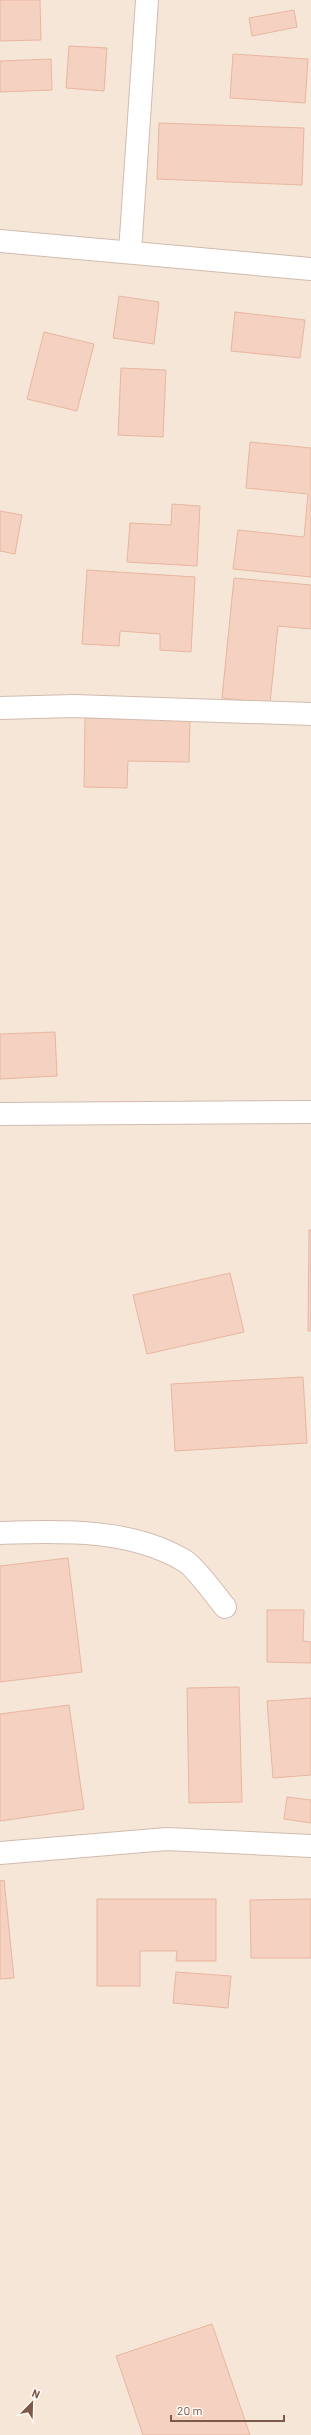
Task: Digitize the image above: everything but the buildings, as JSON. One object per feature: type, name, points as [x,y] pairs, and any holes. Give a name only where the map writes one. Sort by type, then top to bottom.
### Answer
[{"type":"street","points":[[130,252],[147,0]]},
{"type":"street","points":[[0,240],[311,269]]},
{"type":"street","points":[[0,708],[74,706],[311,714]]},
{"type":"street","points":[[0,1114],[311,1112]]},
{"type":"street","points":[[0,1534],[67,1531],[147,1543],[186,1562],[225,1607]]},
{"type":"street","points":[[0,1853],[167,1838],[311,1846]]},
{"type":"shaded area","points":[[0,0],[311,0],[311,2435],[0,2435]]}]
